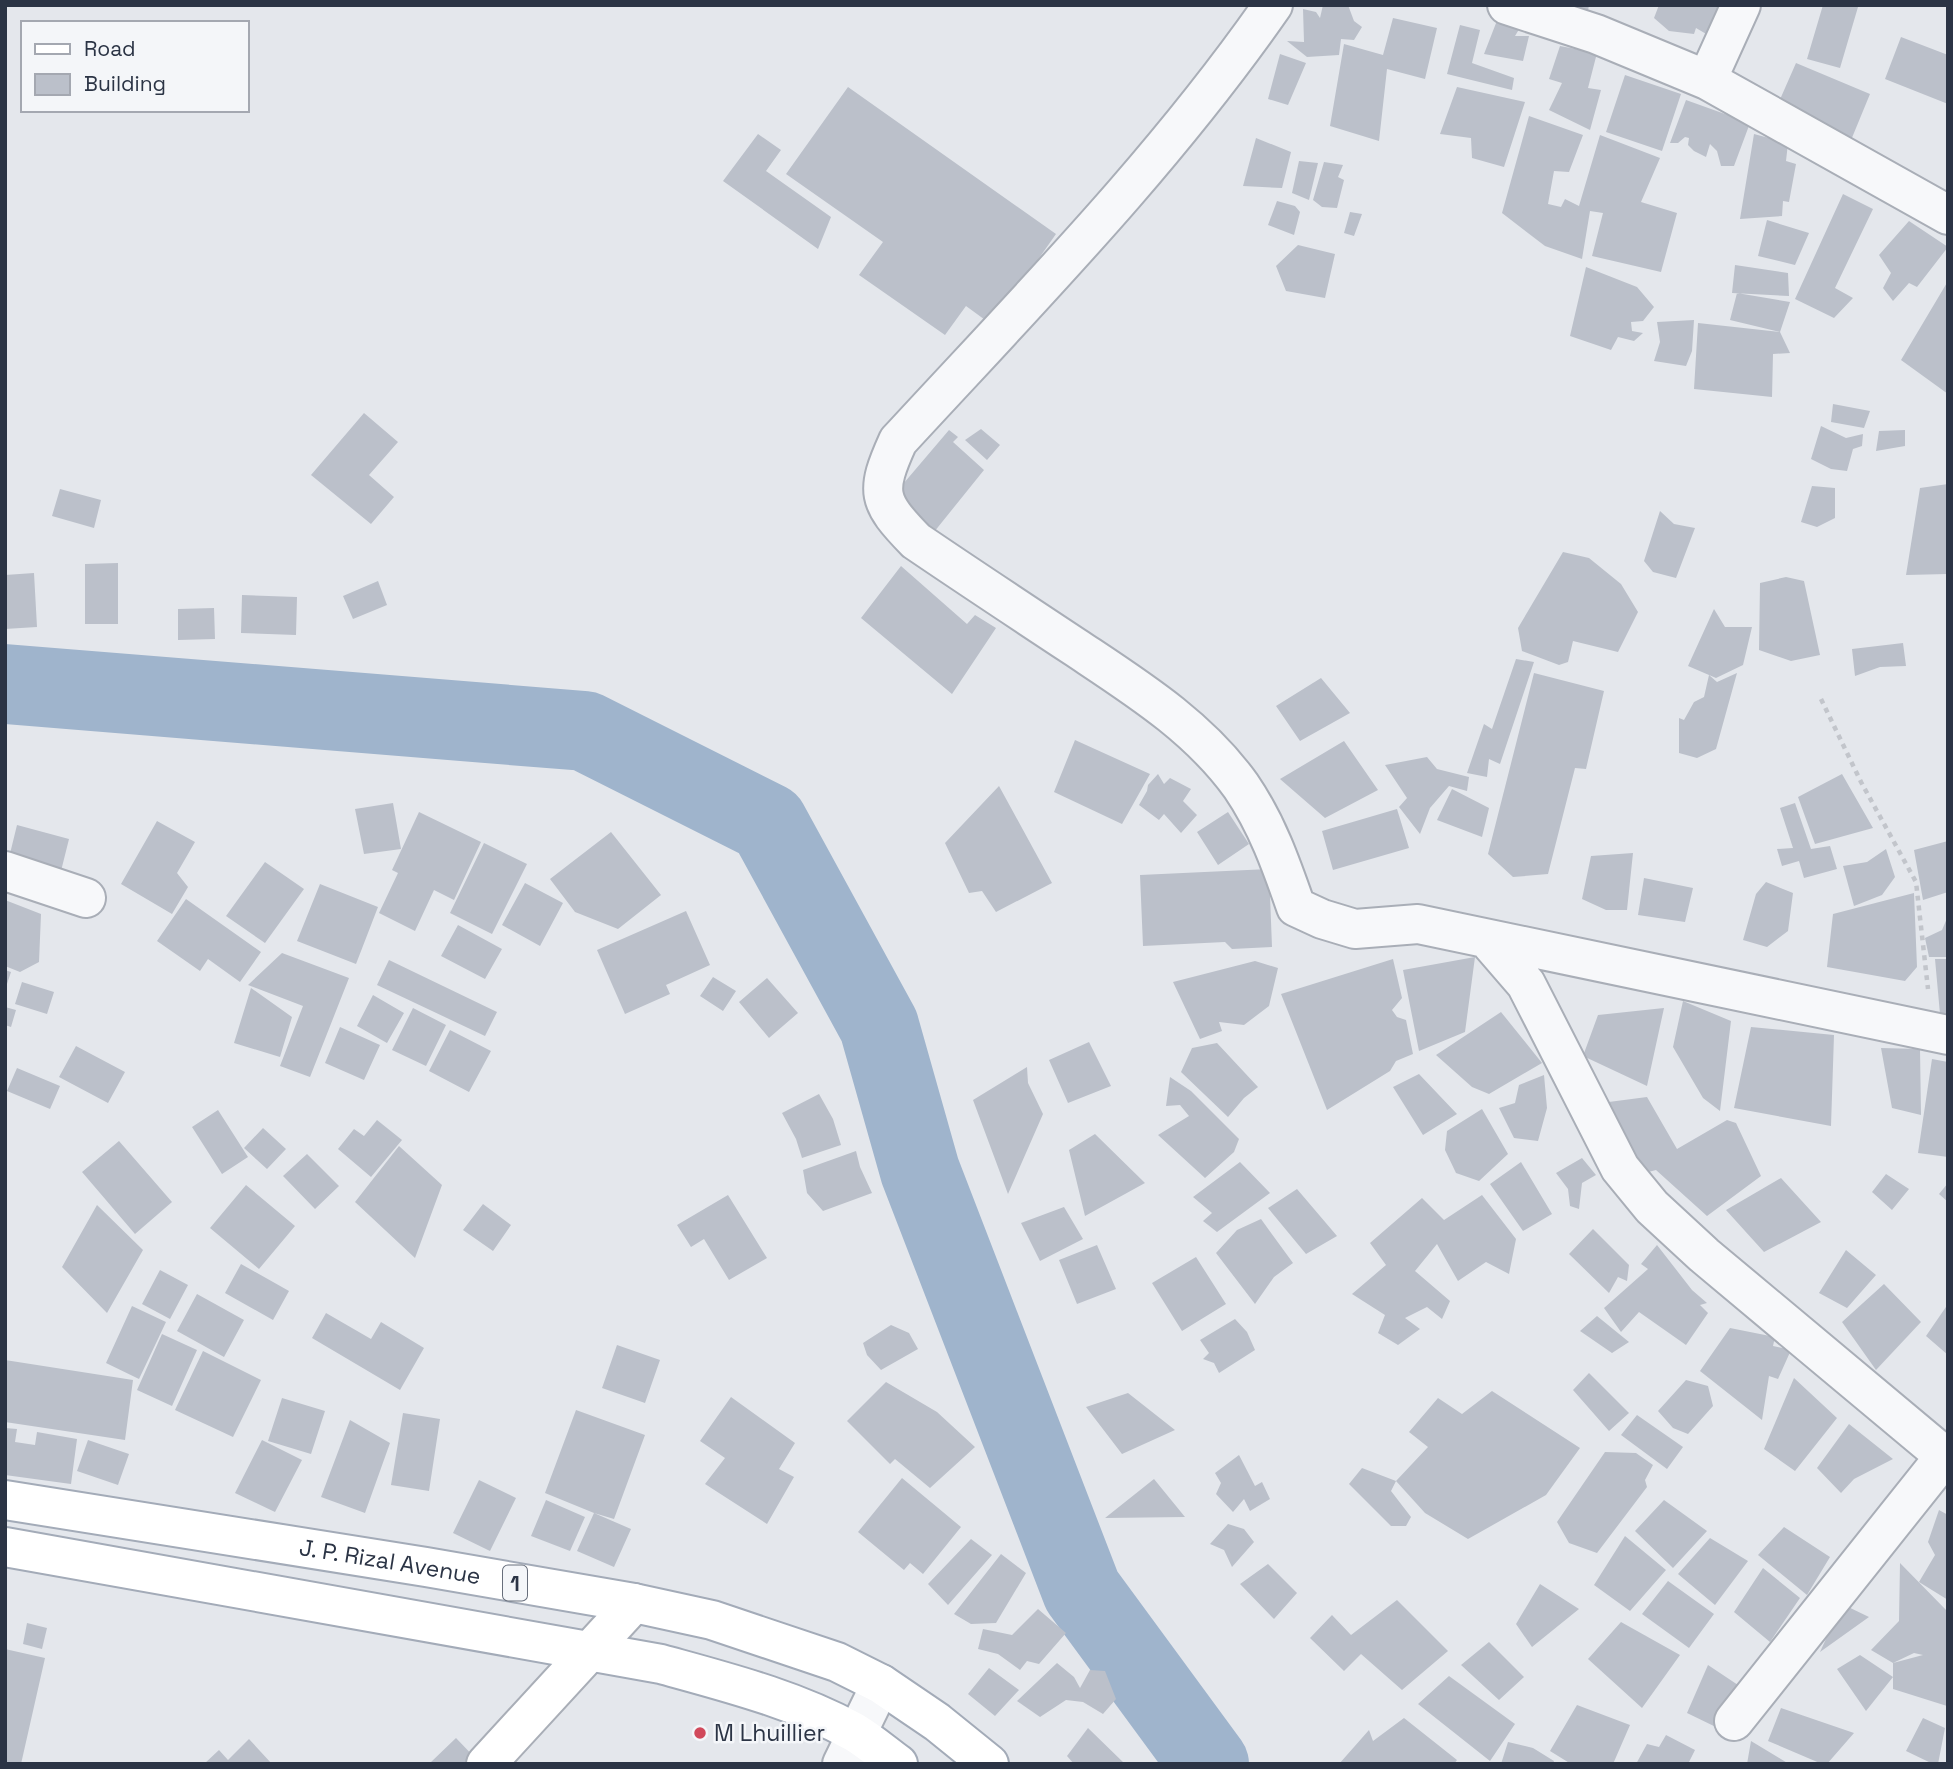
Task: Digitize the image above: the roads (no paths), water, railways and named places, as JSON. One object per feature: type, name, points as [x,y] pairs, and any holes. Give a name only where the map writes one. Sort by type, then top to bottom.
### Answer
[{"type":"main road","name":"J. P. Rizal Avenue","points":[[5,1500],[634,1603],[712,1620],[837,1662],[881,1684],[937,1722],[989,1764]]},
{"type":"main road","name":"1","points":[[5,1548],[661,1664],[729,1682],[796,1706],[848,1748],[898,1764]]},
{"type":"main road","points":[[486,1764],[634,1603]]},
{"type":"street","points":[[1273,5],[1216,85],[1140,177],[898,441],[884,470],[882,492],[892,517],[916,541],[1159,703],[1200,739],[1241,786],[1269,832],[1296,906],[1322,919],[1355,929],[1418,925],[1938,1033]]},
{"type":"street","points":[[1507,5],[1596,34],[1707,80],[1948,215]]},
{"type":"street","points":[[1707,80],[1741,5]]},
{"type":"street","points":[[5,871],[86,898]]},
{"type":"street","points":[[1488,940],[1526,984],[1620,1168],[1652,1208],[1704,1255],[1943,1447],[1734,1721]]},
{"type":"street","points":[[848,1748],[881,1684]]},
{"type":"waterway","points":[[5,684],[585,731],[768,823],[879,1026],[920,1171],[1082,1591],[1209,1764]]},
{"type":"place","name":"M Lhuillier","points":[[700,1733]]}]
